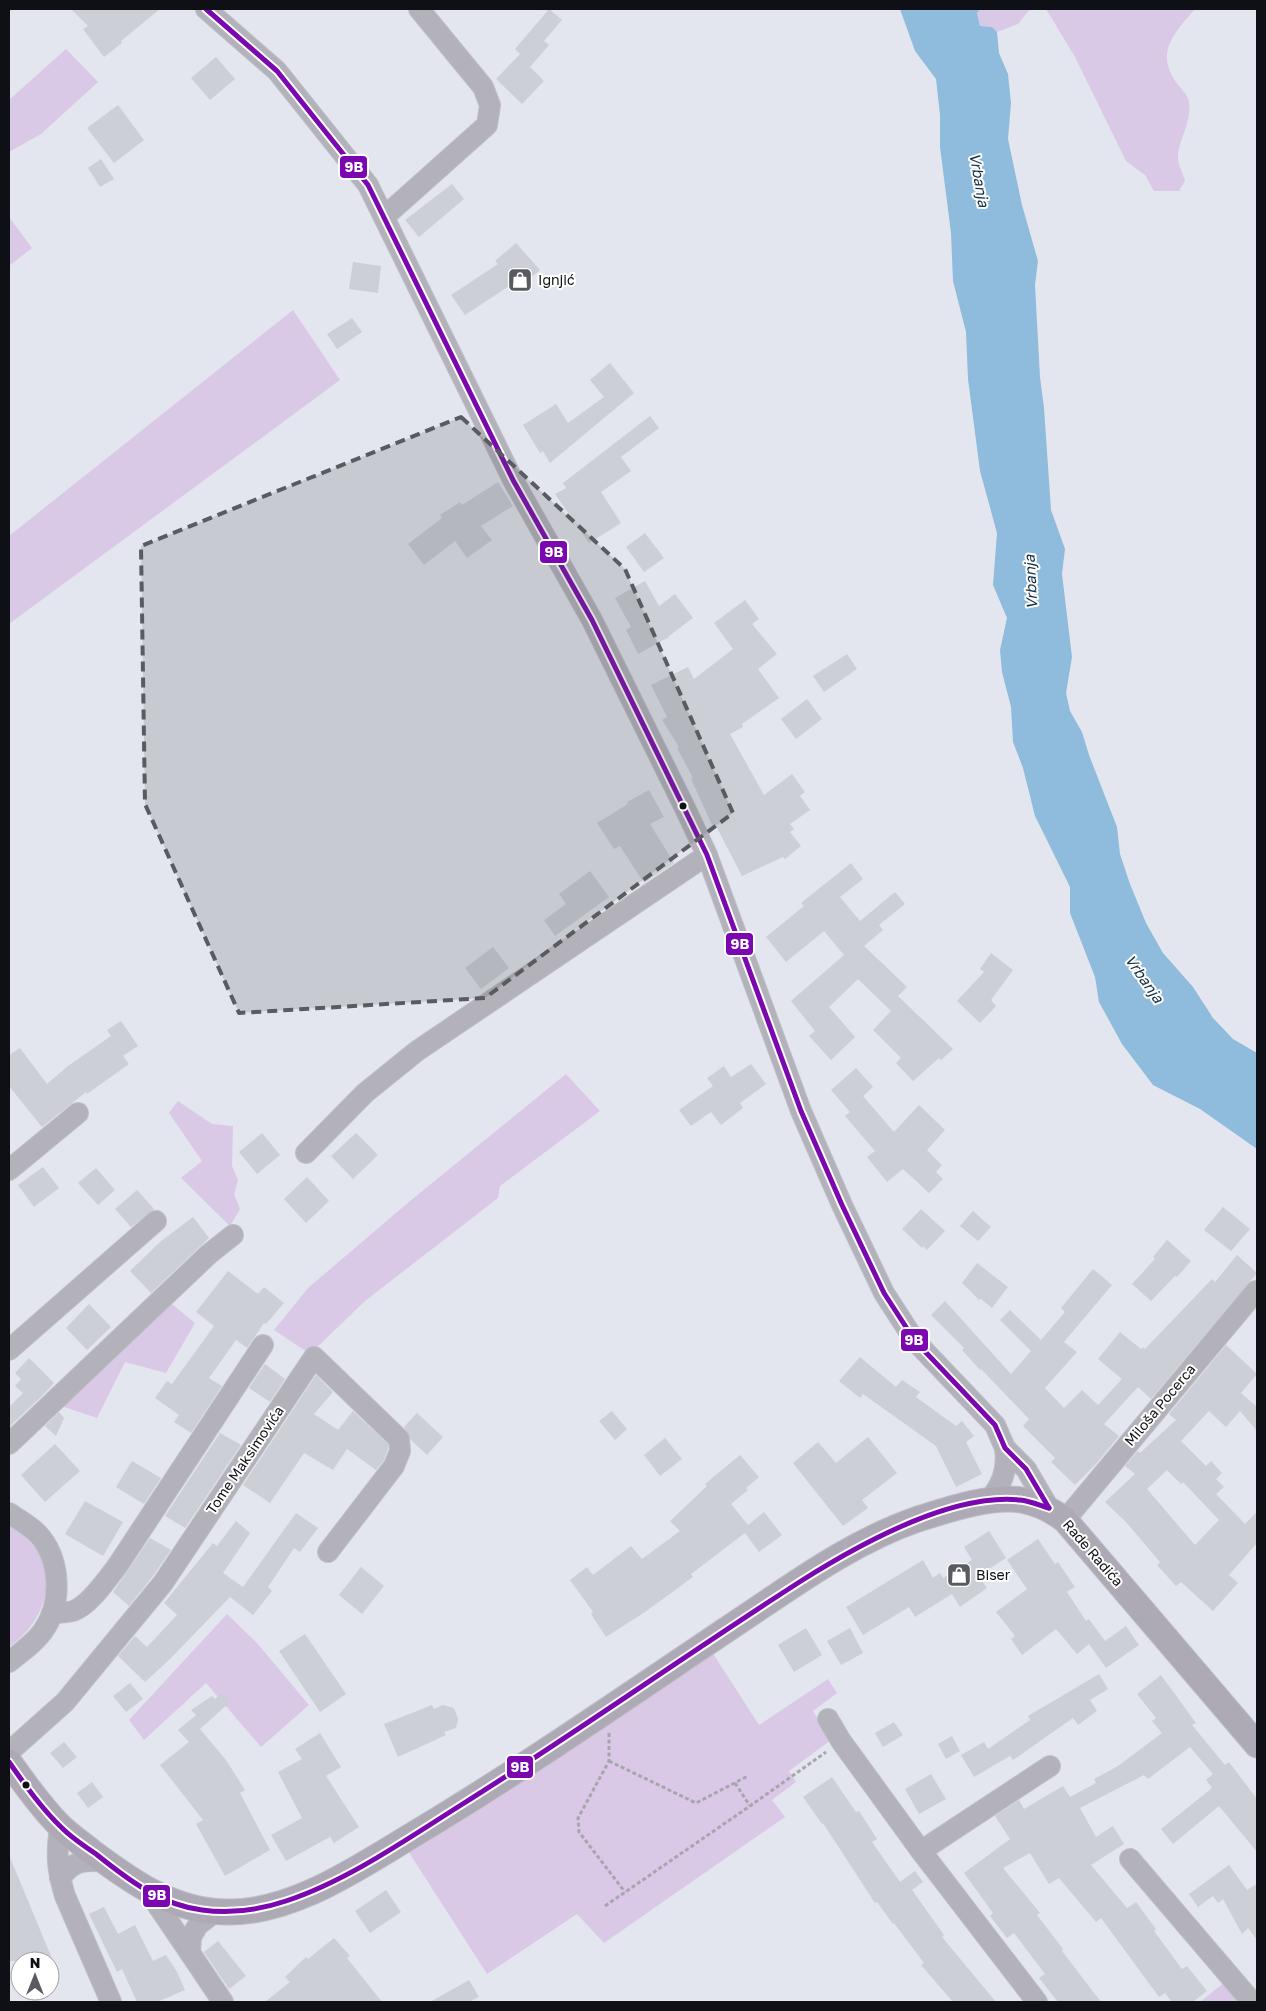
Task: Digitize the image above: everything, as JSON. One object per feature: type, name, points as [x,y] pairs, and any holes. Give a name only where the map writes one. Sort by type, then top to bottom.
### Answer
[{"type":"main road","points":[[9,1762],[60,1826],[104,1861],[148,1891],[179,1904],[215,1912],[261,1909],[292,1900],[348,1874],[440,1818],[787,1590],[864,1543],[916,1520],[988,1502],[1018,1499],[1057,1514]]},
{"type":"main road","name":"Rade Radića","points":[[1057,1514],[1257,1745]]},
{"type":"street","points":[[206,9],[277,70],[368,185],[513,480],[592,620],[707,856],[801,1111],[842,1205],[884,1293],[915,1340],[995,1425],[1005,1448],[1006,1472],[1000,1486],[988,1502]]},
{"type":"street","points":[[384,216],[487,125],[490,105],[483,87],[419,9]]},
{"type":"street","points":[[306,1153],[365,1093],[417,1051],[707,856]]},
{"type":"street","points":[[9,1170],[78,1113]]},
{"type":"street","points":[[9,1350],[156,1221]]},
{"type":"street","points":[[9,1444],[202,1261],[233,1235]]},
{"type":"street","name":"Miloša Pocerca","points":[[1057,1514],[1256,1291]]},
{"type":"street","points":[[52,1613],[72,1612],[78,1609],[97,1591],[118,1565],[263,1345]]},
{"type":"street","name":"Tome Maksimovića","points":[[9,1752],[65,1702],[163,1583],[314,1357],[399,1439],[400,1451],[394,1466],[328,1552]]},
{"type":"street","points":[[1005,1448],[1026,1469],[1057,1514]]},
{"type":"street","points":[[9,1513],[36,1532],[49,1552],[56,1580],[56,1596],[52,1613],[44,1630],[29,1646],[9,1662]]},
{"type":"street","points":[[828,1719],[840,1741],[921,1851],[1037,2002]]},
{"type":"street","points":[[921,1851],[1050,1766]]},
{"type":"street","points":[[60,1826],[56,1855],[65,1896],[111,2002]]},
{"type":"street","points":[[1130,1859],[1252,2002]]},
{"type":"street","points":[[60,1878],[75,1863],[104,1861]]},
{"type":"street","points":[[148,1891],[222,2002]]},
{"type":"street","points":[[190,1953],[191,1937],[198,1925],[215,1912]]},
{"type":"path","points":[[602,1713],[609,1735],[609,1762],[578,1818],[579,1832],[624,1892]]},
{"type":"path","points":[[605,1906],[840,1741]]},
{"type":"path","points":[[609,1762],[696,1803],[748,1776]]},
{"type":"path","points":[[735,1783],[750,1806]]},
{"type":"highlighted area","points":[[461,417],[625,569],[733,813],[485,998],[239,1013],[145,804],[141,546]]},
{"type":"shaded area","points":[[980,9],[1030,9],[1018,24],[997,32],[992,27],[980,26],[977,13]]},
{"type":"shaded area","points":[[1046,9],[1195,9],[1175,33],[1168,50],[1167,59],[1174,79],[1187,96],[1189,102],[1187,125],[1178,153],[1185,181],[1179,191],[1154,191],[1145,175],[1126,161],[1075,57]]},
{"type":"shaded area","points":[[66,49],[98,82],[41,134],[9,152],[9,100]]},
{"type":"shaded area","points":[[9,217],[32,248],[9,266]]},
{"type":"shaded area","points":[[293,310],[340,380],[9,624],[9,536]]},
{"type":"shaded area","points":[[566,1074],[600,1111],[500,1186],[498,1198],[365,1301],[310,1354],[274,1330],[308,1288],[410,1201]]},
{"type":"shaded area","points":[[178,1101],[212,1124],[233,1126],[232,1166],[238,1180],[234,1194],[240,1209],[230,1226],[181,1178],[202,1161],[169,1113]]},
{"type":"shaded area","points":[[167,1300],[195,1323],[166,1373],[125,1362],[97,1418],[58,1405]]},
{"type":"shaded area","points":[[9,1525],[28,1539],[40,1555],[47,1583],[45,1598],[40,1612],[32,1625],[10,1646],[9,1644]]},
{"type":"shaded area","points":[[227,1614],[257,1643],[309,1705],[261,1747],[206,1683],[144,1740],[129,1720]]},
{"type":"shaded area","points":[[712,1652],[759,1725],[828,1679],[837,1693],[813,1711],[831,1740],[789,1771],[796,1782],[772,1800],[785,1817],[604,1943],[577,1914],[487,1974],[408,1851]]},
{"type":"shaded area","points":[[1225,1982],[1242,2002],[1200,2002]]},
{"type":"water","name":"Vrbanja","points":[[900,9],[980,9],[977,13],[980,26],[992,27],[997,32],[999,53],[1008,74],[1011,103],[1008,139],[1022,205],[1038,261],[1035,285],[1040,377],[1051,510],[1065,549],[1062,574],[1072,657],[1066,693],[1070,711],[1082,732],[1117,827],[1120,854],[1146,923],[1163,953],[1193,987],[1213,1018],[1233,1039],[1257,1053],[1257,1149],[1200,1109],[1153,1085],[1122,1044],[1099,1002],[1095,977],[1070,913],[1070,887],[1035,816],[1023,768],[1013,742],[1011,707],[1002,672],[1000,650],[1007,618],[993,585],[997,533],[980,471],[968,379],[966,332],[953,281],[951,233],[940,147],[940,115],[936,79],[915,51]]},
{"type":"building","points":[[71,9],[160,9],[104,57],[83,29],[88,26]]},
{"type":"building","points":[[549,9],[562,20],[544,41],[549,45],[530,67],[544,81],[522,104],[496,79],[520,54],[515,49]]},
{"type":"building","points":[[216,57],[235,79],[210,100],[191,78]]},
{"type":"building","points":[[118,105],[144,140],[114,163],[87,128]]},
{"type":"building","points":[[101,159],[114,179],[100,187],[88,168]]},
{"type":"building","points":[[452,184],[464,199],[419,237],[405,220]]},
{"type":"building","points":[[516,243],[540,270],[518,288],[514,283],[465,315],[451,295],[498,264],[495,261]]},
{"type":"building","points":[[353,262],[381,266],[378,293],[349,289]]},
{"type":"building","points":[[352,318],[362,332],[337,349],[327,334]]},
{"type":"building","points":[[610,363],[634,393],[550,463],[543,451],[540,453],[523,425],[556,404],[568,423],[604,397],[590,380]]},
{"type":"building","points":[[650,416],[659,428],[621,457],[631,471],[601,492],[621,523],[589,543],[555,494],[566,488],[563,483]]},
{"type":"building","points":[[498,482],[513,506],[481,526],[492,540],[467,558],[455,541],[424,565],[408,544],[442,518],[440,515],[460,502],[462,505]]},
{"type":"building","points":[[645,533],[664,558],[644,572],[626,547]]},
{"type":"building","points":[[645,581],[659,606],[675,594],[693,618],[669,637],[638,654],[626,630],[631,627],[615,598]]},
{"type":"building","points":[[745,600],[759,619],[752,624],[777,654],[758,669],[779,698],[742,724],[743,727],[730,734],[764,795],[792,774],[805,792],[800,796],[810,810],[790,824],[794,829],[790,832],[801,846],[785,859],[783,857],[742,876],[715,824],[712,825],[691,779],[693,778],[677,748],[679,747],[662,720],[667,717],[651,685],[688,667],[694,679],[733,649],[714,623]]},
{"type":"building","points":[[847,654],[857,669],[824,692],[813,676]]},
{"type":"building","points":[[807,699],[822,719],[796,739],[781,719]]},
{"type":"building","points":[[649,790],[664,817],[650,824],[674,863],[644,883],[620,846],[614,849],[597,823],[628,804],[627,802]]},
{"type":"building","points":[[851,863],[863,879],[840,897],[860,921],[895,892],[905,904],[879,925],[883,930],[864,946],[907,987],[898,996],[953,1049],[941,1060],[939,1058],[913,1081],[896,1063],[901,1058],[873,1030],[891,1011],[858,979],[829,1007],[855,1037],[831,1060],[809,1036],[815,1031],[791,1001],[844,955],[824,931],[786,962],[766,937],[804,906],[801,903]]},
{"type":"building","points":[[590,871],[609,897],[555,936],[544,920],[566,904],[559,894]]},
{"type":"building","points":[[493,947],[509,968],[481,989],[465,968]]},
{"type":"building","points":[[991,953],[1013,970],[991,1000],[996,1006],[980,1023],[957,1001],[984,972],[980,969]]},
{"type":"building","points":[[121,1021],[138,1046],[123,1056],[129,1064],[87,1094],[86,1092],[42,1127],[9,1086],[9,1055],[20,1048],[47,1084],[68,1066],[111,1036],[107,1030]]},
{"type":"building","points":[[751,1064],[766,1084],[740,1103],[743,1108],[721,1125],[711,1112],[691,1126],[679,1110],[713,1086],[707,1078],[724,1066],[731,1077]]},
{"type":"building","points":[[856,1068],[873,1087],[863,1096],[894,1132],[919,1105],[945,1130],[927,1150],[942,1165],[936,1172],[943,1179],[929,1193],[903,1169],[887,1182],[867,1157],[875,1151],[845,1116],[850,1112],[831,1090]]},
{"type":"building","points":[[262,1133],[280,1155],[257,1174],[239,1152]]},
{"type":"building","points":[[356,1133],[378,1155],[353,1179],[331,1156]]},
{"type":"building","points":[[43,1167],[59,1188],[34,1207],[18,1185]]},
{"type":"building","points":[[96,1168],[115,1190],[98,1205],[78,1183]]},
{"type":"building","points":[[307,1177],[329,1201],[306,1223],[284,1199]]},
{"type":"building","points":[[137,1190],[154,1209],[131,1227],[115,1209]]},
{"type":"building","points":[[1223,1207],[1250,1229],[1231,1251],[1204,1230]]},
{"type":"building","points":[[921,1209],[945,1231],[927,1250],[923,1246],[922,1248],[902,1229]]},
{"type":"building","points":[[973,1211],[991,1227],[978,1241],[960,1226]]},
{"type":"building","points":[[193,1217],[209,1238],[151,1293],[130,1271],[160,1242]]},
{"type":"building","points":[[1167,1240],[1191,1261],[1151,1301],[1132,1284],[1155,1259],[1153,1257]]},
{"type":"building","points":[[1237,1255],[1257,1273],[1151,1399],[1138,1387],[1104,1424],[1119,1436],[1096,1464],[1075,1485],[1051,1462],[1055,1458],[1023,1426],[1029,1419],[980,1370],[962,1350],[964,1348],[931,1315],[945,1301],[1011,1374],[1031,1351],[1000,1320],[1010,1310],[1041,1340],[1065,1312],[1061,1308],[1093,1269],[1112,1285],[1064,1342],[1077,1352],[1045,1388],[1064,1408],[1082,1390],[1098,1405],[1122,1379],[1098,1359],[1120,1332],[1141,1349],[1143,1347],[1145,1349],[1212,1279],[1215,1282]]},
{"type":"building","points":[[977,1263],[1008,1287],[992,1308],[981,1299],[979,1300],[962,1283]]},
{"type":"building","points":[[228,1271],[258,1294],[264,1287],[284,1303],[266,1324],[264,1323],[247,1348],[236,1340],[209,1378],[222,1386],[191,1433],[174,1422],[179,1415],[155,1398],[167,1381],[172,1384],[214,1326],[196,1312]]},
{"type":"building","points":[[89,1304],[111,1327],[87,1350],[66,1328]]},
{"type":"building","points":[[1226,1345],[1257,1374],[1241,1393],[1257,1407],[1257,1431],[1240,1411],[1226,1427],[1209,1411],[1181,1441],[1206,1466],[1211,1461],[1222,1473],[1216,1479],[1224,1487],[1216,1494],[1245,1524],[1257,1512],[1257,1543],[1229,1575],[1238,1583],[1213,1611],[1181,1582],[1176,1586],[1157,1565],[1160,1562],[1126,1522],[1105,1502],[1135,1474],[1125,1466],[1138,1451],[1140,1453],[1176,1420],[1169,1414]],"holes":[[[1167,1470],[1181,1484],[1183,1482],[1219,1520],[1195,1545],[1147,1489]]]},
{"type":"building","points":[[860,1357],[896,1387],[902,1380],[920,1392],[916,1397],[956,1426],[962,1421],[974,1436],[966,1442],[982,1474],[956,1487],[936,1446],[863,1394],[860,1398],[839,1381]]},
{"type":"building","points":[[29,1358],[54,1383],[9,1427],[9,1407],[23,1393],[15,1386],[21,1379],[15,1373]]},
{"type":"building","points":[[265,1364],[285,1379],[270,1402],[249,1388]]},
{"type":"building","points":[[316,1375],[333,1392],[314,1414],[338,1430],[353,1411],[388,1444],[388,1449],[384,1460],[376,1470],[347,1449],[333,1470],[304,1453],[270,1503],[243,1485]]},
{"type":"building","points":[[612,1411],[627,1429],[615,1440],[599,1421]]},
{"type":"building","points":[[59,1412],[64,1418],[56,1436],[45,1426]]},
{"type":"building","points":[[417,1413],[443,1437],[427,1455],[411,1440],[404,1427]]},
{"type":"building","points":[[220,1433],[241,1445],[185,1528],[165,1516]]},
{"type":"building","points":[[868,1437],[897,1473],[862,1500],[868,1508],[843,1526],[793,1463],[818,1442],[836,1463]]},
{"type":"building","points":[[665,1438],[682,1459],[660,1476],[644,1455]]},
{"type":"building","points":[[55,1444],[80,1471],[45,1502],[21,1475]]},
{"type":"building","points":[[740,1455],[759,1477],[746,1488],[748,1490],[731,1504],[748,1525],[764,1512],[782,1535],[759,1552],[745,1533],[691,1574],[693,1577],[645,1612],[606,1637],[591,1614],[593,1612],[570,1580],[587,1567],[593,1575],[631,1546],[642,1559],[680,1531],[670,1521],[707,1486],[705,1484]]},
{"type":"building","points":[[132,1461],[161,1478],[144,1504],[116,1487]]},
{"type":"building","points":[[85,1501],[123,1522],[103,1556],[65,1534]]},
{"type":"building","points":[[296,1513],[318,1528],[300,1552],[294,1548],[268,1587],[272,1591],[253,1615],[230,1597],[145,1682],[118,1656],[135,1636],[147,1647],[177,1615],[164,1603],[213,1543],[217,1546],[236,1521],[250,1533],[223,1573],[243,1587]]},
{"type":"building","points":[[989,1531],[1006,1558],[978,1576],[987,1588],[960,1607],[952,1594],[915,1617],[909,1607],[863,1635],[846,1607],[923,1560],[933,1578],[940,1573],[943,1578],[972,1560],[964,1547]]},
{"type":"building","points":[[150,1538],[171,1550],[129,1606],[113,1592]]},
{"type":"building","points":[[1038,1539],[1055,1564],[1058,1562],[1075,1587],[1067,1592],[1086,1621],[1089,1619],[1105,1641],[1126,1626],[1139,1645],[1106,1668],[1089,1644],[1077,1654],[1056,1629],[1022,1655],[1011,1639],[1015,1636],[996,1612],[1027,1589],[1007,1560]]},
{"type":"building","points":[[361,1567],[384,1586],[362,1614],[339,1595]]},
{"type":"building","points":[[806,1628],[822,1655],[794,1672],[778,1645]]},
{"type":"building","points":[[850,1628],[863,1653],[841,1665],[827,1641]]},
{"type":"building","points":[[305,1634],[346,1694],[320,1712],[279,1651]]},
{"type":"building","points":[[1099,1674],[1108,1689],[1090,1700],[1097,1711],[1078,1725],[1073,1718],[1013,1760],[1010,1756],[974,1777],[961,1755],[984,1742],[988,1749],[1030,1720],[1028,1716]]},
{"type":"building","points":[[1161,1675],[1196,1723],[1192,1725],[1225,1765],[1229,1762],[1257,1799],[1257,1852],[1219,1806],[1173,1844],[1161,1829],[1212,1788],[1206,1780],[1213,1774],[1190,1747],[1148,1779],[1144,1775],[1080,1808],[1096,1837],[1113,1826],[1124,1844],[1091,1865],[1127,1908],[1136,1902],[1156,1929],[1154,1931],[1182,1969],[1187,1966],[1207,1991],[1193,2002],[1172,2002],[1165,1993],[1159,1997],[1101,1918],[1096,1922],[1059,1878],[1049,1884],[1030,1853],[1003,1868],[1040,1913],[1037,1915],[1101,2002],[1058,2002],[1039,1978],[1045,1974],[1014,1933],[1007,1938],[990,1916],[993,1913],[964,1873],[1010,1839],[995,1816],[1019,1800],[1024,1809],[1063,1786],[1070,1797],[1096,1783],[1094,1779],[1118,1766],[1162,1733],[1152,1721],[1156,1718],[1137,1694]]},
{"type":"building","points":[[130,1683],[143,1699],[126,1712],[113,1696]]},
{"type":"building","points":[[222,1693],[230,1702],[200,1729],[226,1760],[245,1790],[240,1793],[270,1850],[225,1876],[196,1824],[203,1820],[160,1765],[189,1742],[178,1730],[196,1715],[191,1710],[212,1696],[215,1699]]},
{"type":"building","points":[[432,1705],[434,1709],[443,1705],[454,1708],[458,1719],[456,1728],[444,1732],[446,1735],[398,1757],[384,1724]]},
{"type":"building","points":[[894,1722],[903,1735],[883,1747],[875,1733]]},
{"type":"building","points":[[320,1733],[341,1767],[326,1776],[359,1827],[334,1843],[330,1837],[286,1861],[271,1835],[302,1818],[278,1772],[302,1759],[295,1749]]},
{"type":"building","points":[[952,1736],[960,1751],[946,1759],[938,1744]]},
{"type":"building","points":[[64,1742],[77,1757],[63,1768],[50,1753]]},
{"type":"building","points":[[931,1774],[946,1799],[919,1814],[905,1789]]},
{"type":"building","points":[[832,1777],[856,1812],[859,1811],[877,1839],[872,1842],[900,1882],[915,1871],[923,1882],[912,1890],[944,1935],[942,1937],[996,2002],[953,2002],[921,1965],[924,1963],[894,1923],[877,1902],[875,1903],[823,1823],[803,1797]]},
{"type":"building","points":[[92,1782],[103,1797],[88,1808],[77,1793]]},
{"type":"building","points":[[9,1855],[49,1951],[10,1951],[9,1961]]},
{"type":"building","points":[[1229,1865],[1247,1890],[1257,1884],[1257,1940],[1248,1928],[1242,1934],[1223,1899],[1218,1903],[1213,1896],[1198,1907],[1189,1894]]},
{"type":"building","points":[[386,1890],[401,1912],[370,1933],[355,1911]]},
{"type":"building","points":[[104,1907],[118,1934],[135,1925],[153,1961],[166,1955],[177,1972],[185,1990],[157,2002],[137,2002],[122,1969],[117,1972],[89,1914]]},
{"type":"building","points":[[334,1938],[350,1956],[347,1958],[382,2002],[265,2002],[290,1982],[285,1977],[306,1957],[308,1959]]},
{"type":"building","points":[[218,1941],[246,1976],[229,1989],[204,1952]]},
{"type":"building","points":[[469,1980],[479,1997],[469,2002],[430,2002]]},
{"type":"transit line","name":"9B","points":[[206,9],[277,71],[368,185],[513,480],[592,620],[707,855],[801,1111],[842,1205],[884,1293],[915,1341],[995,1425],[1005,1448],[1026,1469],[1049,1508]]},
{"type":"transit line","name":"9B","points":[[9,1762],[41,1805],[66,1832],[145,1890],[172,1903],[202,1910],[234,1911],[265,1907],[309,1893],[376,1858],[547,1750],[801,1581],[877,1538],[935,1513],[993,1500],[1020,1500],[1049,1508]]},
{"type":"place","name":"Ignjić","points":[[520,280]]},
{"type":"place","name":"Biser","points":[[959,1575]]}]
